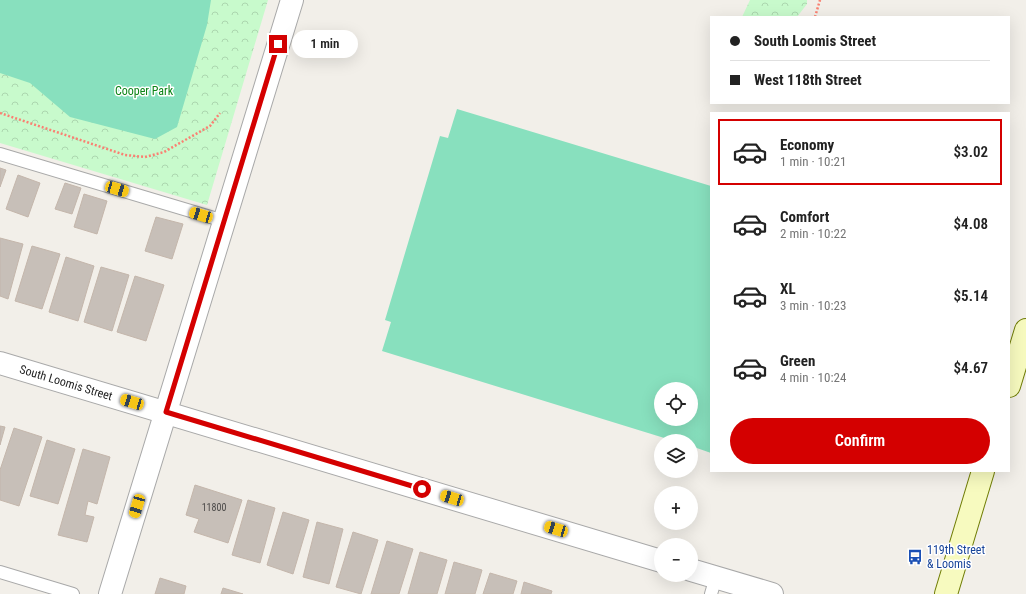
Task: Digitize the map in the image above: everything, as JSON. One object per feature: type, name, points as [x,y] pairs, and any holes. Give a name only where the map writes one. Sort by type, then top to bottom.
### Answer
[{"type":"street","points":[[110,594],[292,0]]},
{"type":"street","points":[[1010,383],[1026,330]]},
{"type":"street","name":"South Loomis Street","points":[[0,363],[654,559]]},
{"type":"street","points":[[946,594],[983,472]]},
{"type":"street","points":[[698,575],[714,586],[772,594]]},
{"type":"lane","points":[[0,154],[224,221]]},
{"type":"lane","points":[[0,572],[72,594]]},
{"type":"path","points":[[815,16],[820,0]]},
{"type":"path","points":[[0,113],[124,155],[146,157],[164,152],[204,130],[210,126],[220,113]]},
{"type":"green space","name":"Cooper Park","points":[[0,0],[268,0],[207,205],[0,143]]},
{"type":"green space","points":[[0,0],[211,0],[207,25],[177,127],[155,139],[70,117],[30,83],[0,73]]},
{"type":"green space","points":[[750,0],[807,0],[807,4],[798,16],[742,16]]},
{"type":"green space","points":[[457,109],[710,186],[710,453],[698,448],[698,434],[654,435],[382,351],[391,322],[385,320],[440,136],[448,138]]},
{"type":"building","points":[[0,168],[6,170],[0,187]]},
{"type":"building","points":[[18,175],[40,183],[28,217],[6,209]]},
{"type":"building","points":[[65,183],[81,188],[72,214],[55,209]]},
{"type":"building","points":[[84,194],[107,201],[97,234],[74,227]]},
{"type":"building","points":[[156,217],[183,224],[172,259],[145,251]]},
{"type":"building","points":[[0,238],[23,244],[8,299],[0,296]]},
{"type":"building","points":[[32,246],[60,254],[42,309],[15,301]]},
{"type":"building","points":[[66,257],[94,266],[78,321],[49,312]]},
{"type":"building","points":[[101,267],[129,275],[112,331],[84,322]]},
{"type":"building","points":[[135,276],[164,285],[146,341],[117,332]]},
{"type":"building","points":[[0,426],[5,427],[0,445]]},
{"type":"building","points":[[14,428],[42,437],[19,506],[0,500],[0,470]]},
{"type":"building","points":[[47,440],[75,449],[58,504],[30,496]]},
{"type":"building","points":[[83,449],[110,457],[97,504],[88,501],[85,515],[94,517],[87,542],[58,535]]},
{"type":"building","points":[[195,485],[242,500],[228,543],[194,532],[199,519],[186,515]]},
{"type":"building","points":[[248,500],[275,508],[260,563],[232,555]]},
{"type":"building","points":[[283,512],[309,520],[293,574],[267,565]]},
{"type":"building","points":[[317,522],[343,529],[329,584],[303,577]]},
{"type":"building","points":[[353,532],[378,540],[361,594],[336,587]]},
{"type":"building","points":[[387,541],[413,549],[399,594],[371,594]]},
{"type":"building","points":[[420,552],[447,560],[437,594],[408,594]]},
{"type":"building","points":[[454,562],[482,570],[475,594],[445,594]]},
{"type":"building","points":[[490,573],[517,581],[513,594],[483,594]]},
{"type":"building","points":[[160,578],[186,586],[184,594],[155,594]]},
{"type":"building","points":[[524,582],[552,591],[551,594],[521,594]]},
{"type":"building","points":[[223,588],[243,594],[221,594]]},
{"type":"place","name":"119th Street & Loomis","points":[[915,557]]},
{"type":"route","points":[[278,44],[166,412],[422,489]]}]
